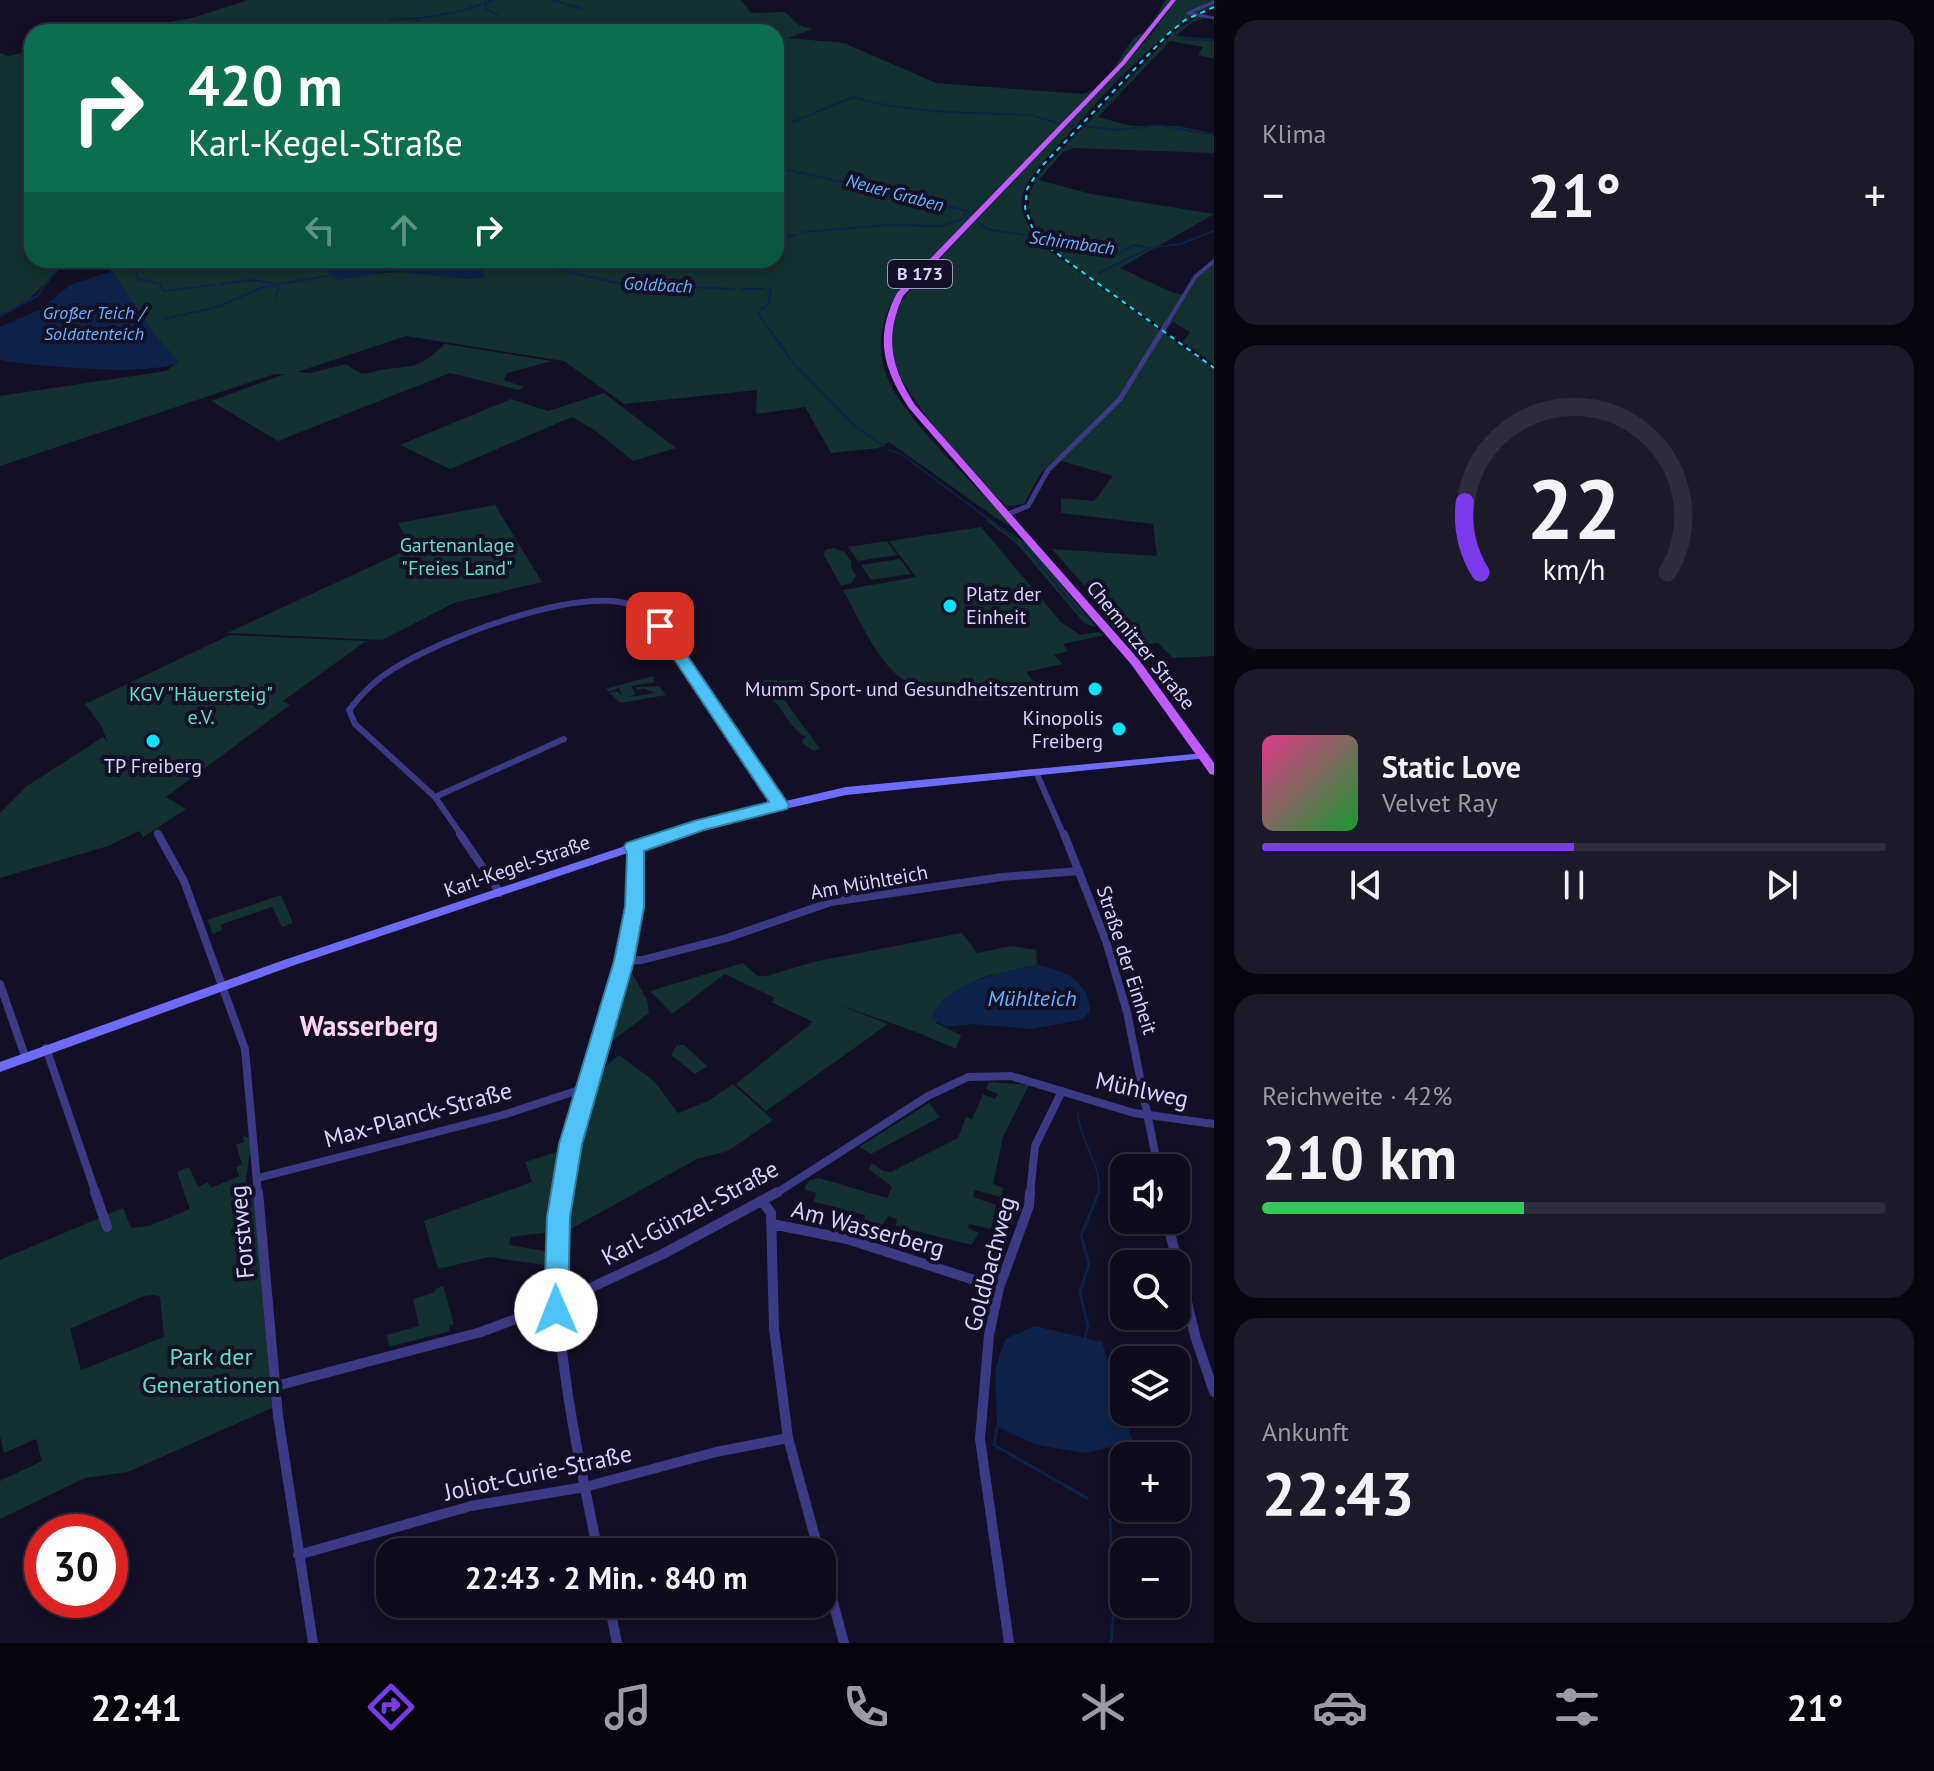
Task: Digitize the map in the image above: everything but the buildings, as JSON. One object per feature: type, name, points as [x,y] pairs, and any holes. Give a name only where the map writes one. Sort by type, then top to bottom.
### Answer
[{"type":"main road","name":"B 173","points":[[1008,514],[901,391],[888,362],[885,344],[888,321],[900,295],[1145,38],[1174,0]]},
{"type":"main road","name":"Chemnitzer Straße","points":[[1008,514],[1160,693],[1214,771]]},
{"type":"street","points":[[1214,2],[1188,13],[1214,18]]},
{"type":"street","points":[[1008,514],[1028,506],[1048,470],[1120,399],[1184,295],[1204,268],[1214,261]]},
{"type":"street","points":[[500,893],[435,797],[355,724],[349,710],[355,699],[418,656],[463,635],[554,609],[608,601],[631,605],[653,617],[780,805]]},
{"type":"street","points":[[435,797],[564,739]]},
{"type":"street","name":"Karl-Kegel-Straße","points":[[0,1067],[223,986],[700,825],[780,805],[883,786],[1204,756]]},
{"type":"street","name":"Straße der Einheit","points":[[1036,772],[1079,871],[1114,970],[1136,1045],[1155,1154]]},
{"type":"street","name":"Forstweg","points":[[157,833],[184,881],[245,1049],[276,1386],[313,1643]]},
{"type":"street","points":[[595,1538],[562,1368],[556,1304],[558,1217],[571,1144],[624,961],[635,907],[636,854],[633,847]]},
{"type":"street","name":"Am Mühlteich","points":[[624,961],[642,960],[727,938],[831,902],[1002,877],[1079,871]]},
{"type":"street","points":[[0,984],[25,1056]]},
{"type":"street","points":[[46,1048],[107,1227]]},
{"type":"street","name":"Karl-Günzel-Straße","points":[[276,1386],[481,1332],[556,1304],[663,1254],[763,1202],[851,1143],[956,1081],[981,1076],[1011,1076],[1062,1091]]},
{"type":"street","name":"Max-Planck-Straße","points":[[258,1178],[490,1119],[588,1087]]},
{"type":"street","name":"Mühlweg","points":[[1062,1091],[1148,1116],[1214,1124]]},
{"type":"street","name":"Goldbachweg","points":[[1009,1643],[980,1439],[989,1335],[999,1288],[1029,1206],[1035,1146],[1062,1091]]},
{"type":"street","points":[[763,1202],[771,1213],[774,1329],[788,1438],[815,1538]]},
{"type":"street","name":"Am Wasserberg","points":[[772,1224],[847,1239],[999,1288]]},
{"type":"street","points":[[1170,1234],[1192,1324],[1214,1392]]},
{"type":"street","name":"Joliot-Curie-Straße","points":[[298,1555],[471,1506],[585,1487],[716,1452],[788,1438]]},
{"type":"street","points":[[836,1613],[844,1643]]},
{"type":"street","points":[[612,1618],[617,1643]]},
{"type":"green space","points":[[248,0],[741,0],[751,13],[785,12],[799,25],[812,29],[788,38],[844,43],[936,83],[1083,94],[1095,88],[902,288],[882,329],[883,362],[894,392],[924,432],[1015,529],[889,442],[879,448],[831,453],[805,407],[756,414],[757,390],[624,404],[564,361],[406,336],[297,372],[311,373],[346,364],[366,374],[424,361],[445,344],[552,361],[507,373],[504,380],[524,387],[518,390],[450,373],[278,441],[211,401],[285,374],[275,374],[0,466],[0,396],[166,371],[178,362],[154,334],[112,271],[102,268],[330,268],[327,270],[364,274],[417,271],[467,279],[484,277],[482,268],[784,268],[784,24],[158,24],[192,18]]},
{"type":"green space","points":[[1166,0],[1172,0],[1130,52],[1112,71],[1134,38],[1144,32]]},
{"type":"green space","points":[[1176,0],[1214,0],[1208,4],[1214,3],[1214,6],[1168,34],[1122,76],[1042,163],[1026,185],[1022,204],[1027,224],[1043,246],[1214,369],[1214,656],[1173,658],[1158,643],[1136,645],[1052,549],[1157,556],[1153,524],[1061,513],[1061,498],[1094,501],[1113,476],[1055,459],[1040,474],[1024,504],[1006,506],[956,453],[920,407],[895,364],[890,338],[895,316],[911,289],[1148,39]]},
{"type":"green space","points":[[1199,16],[1206,18],[1192,22],[1176,36],[1214,39],[1214,59],[1198,55],[1203,47],[1170,41],[1098,117],[1132,126],[1179,126],[1214,134],[1214,153],[1074,148],[1063,152],[1039,180],[1091,194],[1214,214],[1120,268],[1171,292],[1185,295],[1197,277],[1214,262],[1214,364],[1183,342],[1190,332],[1173,322],[1166,330],[1066,259],[1035,225],[1029,208],[1031,190],[1048,164],[1174,32]]},
{"type":"green space","points":[[24,52],[24,268],[61,268],[26,302],[0,315],[0,53],[9,56]]},
{"type":"green space","points":[[604,393],[676,448],[633,461],[596,431],[572,417],[450,469],[400,445],[511,399],[548,411]]},
{"type":"green space","name":"Gartenanlage \"Freies Land\"","points":[[495,505],[542,582],[454,603],[382,640],[227,633],[411,548],[398,523]]},
{"type":"green space","points":[[989,519],[1029,545],[1096,627],[1084,623],[1017,544],[987,521]]},
{"type":"green space","name":"Platz der Einheit","points":[[981,527],[1061,622],[1080,635],[1098,632],[1105,635],[1063,644],[1068,651],[1054,655],[1063,664],[1026,672],[1042,693],[983,701],[963,700],[924,691],[906,682],[884,661],[843,590],[916,577],[889,541]]},
{"type":"green space","points":[[887,541],[897,555],[858,561],[848,547]]},
{"type":"green space","points":[[834,548],[844,552],[852,562],[856,576],[851,583],[841,586],[824,555],[825,550]]},
{"type":"green space","points":[[900,559],[911,574],[871,580],[861,565]]},
{"type":"green space","name":"KGV \"Häuersteig\" e.V.","points":[[230,635],[366,641],[283,701],[290,705],[166,797],[186,809],[143,837],[139,831],[108,846],[0,878],[0,813],[27,786],[103,737],[108,743],[102,727],[85,704]]},
{"type":"green space","points":[[653,676],[655,682],[631,686],[636,694],[629,697],[655,693],[635,687],[659,686],[666,695],[621,703],[609,693],[617,691],[622,696],[619,688],[609,692],[605,689]]},
{"type":"green space","points":[[762,680],[804,681],[805,684],[801,681],[775,687],[820,749],[814,751],[803,744],[806,737],[791,724]]},
{"type":"green space","points":[[281,895],[293,923],[282,927],[272,907],[220,925],[222,930],[213,934],[207,920]]},
{"type":"green space","points":[[962,933],[977,953],[1011,946],[1036,950],[1037,965],[983,977],[964,987],[936,1023],[961,1035],[956,1049],[834,1003],[888,1024],[766,1111],[736,1084],[813,1022],[771,1002],[775,998],[725,974],[672,1014],[650,991],[743,963],[758,976],[767,976],[813,962]]},
{"type":"green space","points":[[632,973],[647,1000],[649,1013],[608,1044],[628,974]]},
{"type":"green space","points":[[677,1045],[684,1045],[707,1066],[695,1074],[671,1055]]},
{"type":"green space","points":[[619,1055],[654,1081],[678,1113],[708,1101],[733,1084],[773,1120],[728,1151],[697,1159],[567,1231],[574,1161],[602,1069]]},
{"type":"green space","points":[[989,1082],[1029,1085],[1003,1137],[993,1184],[1003,1188],[1001,1197],[975,1190],[973,1197],[996,1205],[991,1229],[969,1224],[968,1228],[979,1233],[971,1245],[896,1226],[897,1219],[889,1216],[881,1226],[864,1221],[865,1215],[814,1202],[816,1193],[805,1190],[810,1180],[819,1178],[887,1198],[892,1187],[869,1169],[872,1163],[883,1171],[891,1172],[958,1138],[966,1117],[972,1119],[983,1094],[995,1099],[998,1094],[986,1089]]},
{"type":"green space","points":[[929,1103],[940,1117],[871,1154],[859,1147]]},
{"type":"green space","name":"Park der Generationen","points":[[243,1136],[250,1138],[245,1186],[253,1183],[272,1408],[128,1472],[85,1478],[0,1519],[0,1481],[42,1461],[36,1439],[4,1453],[0,1436],[0,1260],[123,1208],[131,1228],[149,1226],[190,1209],[177,1172],[189,1167],[198,1187],[208,1182],[211,1188],[239,1176],[236,1167],[242,1164],[236,1145],[244,1142]],"holes":[[[144,1296],[160,1297],[164,1337],[81,1370],[70,1329]]]},
{"type":"green space","points":[[563,1150],[551,1232],[511,1237],[509,1245],[550,1252],[550,1266],[490,1257],[438,1269],[424,1221],[532,1182],[525,1162]]},
{"type":"green space","points":[[443,1286],[454,1324],[449,1326],[450,1331],[389,1347],[387,1335],[419,1326],[413,1299]]},
{"type":"water","points":[[482,268],[484,277],[467,279],[390,271],[338,280],[327,270]]},
{"type":"water","name":"Großer Teich / Soldatenteich","points":[[112,271],[154,334],[179,362],[120,370],[0,360],[0,327],[39,310],[70,285]]},
{"type":"water","name":"Mühlteich","points":[[1037,965],[1057,970],[1080,984],[1089,1001],[1090,1012],[1081,1020],[1032,1029],[973,1024],[946,1027],[931,1017],[938,1005],[962,987],[993,975]]},
{"type":"water","points":[[1035,1326],[1102,1342],[1110,1368],[1110,1426],[1128,1426],[1133,1442],[1110,1442],[1110,1447],[1084,1453],[1037,1445],[997,1427],[995,1370],[1005,1339]]},
{"type":"waterway","points":[[423,18],[461,11],[494,0]]},
{"type":"waterway","points":[[553,0],[582,9]]},
{"type":"waterway","points":[[486,4],[485,8],[497,15]]},
{"type":"waterway","points":[[391,20],[418,18]]},
{"type":"waterway","points":[[415,24],[418,18]]},
{"type":"waterway","points":[[1181,39],[1214,40]]},
{"type":"waterway","points":[[793,122],[853,97],[889,106],[945,112],[1031,115],[1061,124]]},
{"type":"waterway","points":[[1067,125],[1120,130],[1158,125],[1214,135]]},
{"type":"waterway","name":"Neuer Graben","points":[[784,169],[841,182],[874,184],[896,195],[968,211],[965,214]]},
{"type":"waterway","name":"Schirmbach","points":[[803,232],[886,225],[940,226],[963,219],[964,215]]},
{"type":"waterway","name":"Schirmbach","points":[[978,222],[987,229],[1025,235],[1066,247],[1109,252],[1121,252],[1134,245],[1149,248],[1180,244],[1214,231]]},
{"type":"waterway","name":"Schirmbach","points":[[784,236],[795,235]]},
{"type":"waterway","name":"Schirmbach","points":[[784,238],[796,235]]},
{"type":"waterway","points":[[1099,273],[1148,249]]},
{"type":"waterway","points":[[0,316],[37,296],[58,268]]},
{"type":"waterway","points":[[135,268],[138,279],[160,284],[164,291],[214,285]]},
{"type":"waterway","name":"Goldbach","points":[[536,268],[555,269],[622,284],[734,289]]},
{"type":"waterway","name":"Schirmbach","points":[[164,319],[218,307],[260,288],[331,275]]},
{"type":"waterway","points":[[221,284],[253,280],[277,284]]},
{"type":"waterway","points":[[276,297],[279,287]]},
{"type":"waterway","name":"Goldbach","points":[[742,289],[763,289]]},
{"type":"waterway","name":"Goldbach","points":[[768,290],[771,291],[769,304],[760,310],[759,315],[797,368]]},
{"type":"waterway","name":"Goldbach","points":[[799,369],[856,427],[884,446]]},
{"type":"waterway","name":"Goldbach","points":[[889,450],[901,454],[1017,540]]},
{"type":"waterway","name":"Goldbach","points":[[1022,542],[1078,611],[1092,621]]},
{"type":"waterway","name":"Goldbach","points":[[1078,1113],[1098,1175],[1098,1194]]},
{"type":"waterway","name":"Goldbach","points":[[1085,1338],[1088,1326],[1080,1293],[1089,1263],[1081,1236],[1099,1192]]},
{"type":"waterway","name":"Goldbach","points":[[997,1427],[994,1445],[1087,1498]]},
{"type":"waterway","name":"Goldbach","points":[[1110,1522],[1114,1609],[1111,1643]]},
{"type":"railway","points":[[1214,7],[1185,20],[1168,34],[1041,167],[1027,189],[1025,208],[1032,227],[1048,247],[1214,368]]},
{"type":"place","name":"Platz der Einheit","points":[[950,606]]},
{"type":"place","name":"Mumm Sport- und Gesundheitszentrum","points":[[1095,689]]},
{"type":"place","name":"Kinopolis Freiberg","points":[[1119,729]]},
{"type":"place","name":"TP Freiberg","points":[[153,741]]},
{"type":"district","name":"Wasserberg","points":[[369,1026]]},
{"type":"route","points":[[556,1310],[558,1217],[571,1144],[599,1056],[635,907],[636,854],[633,847],[700,825],[780,805],[660,626]]}]
